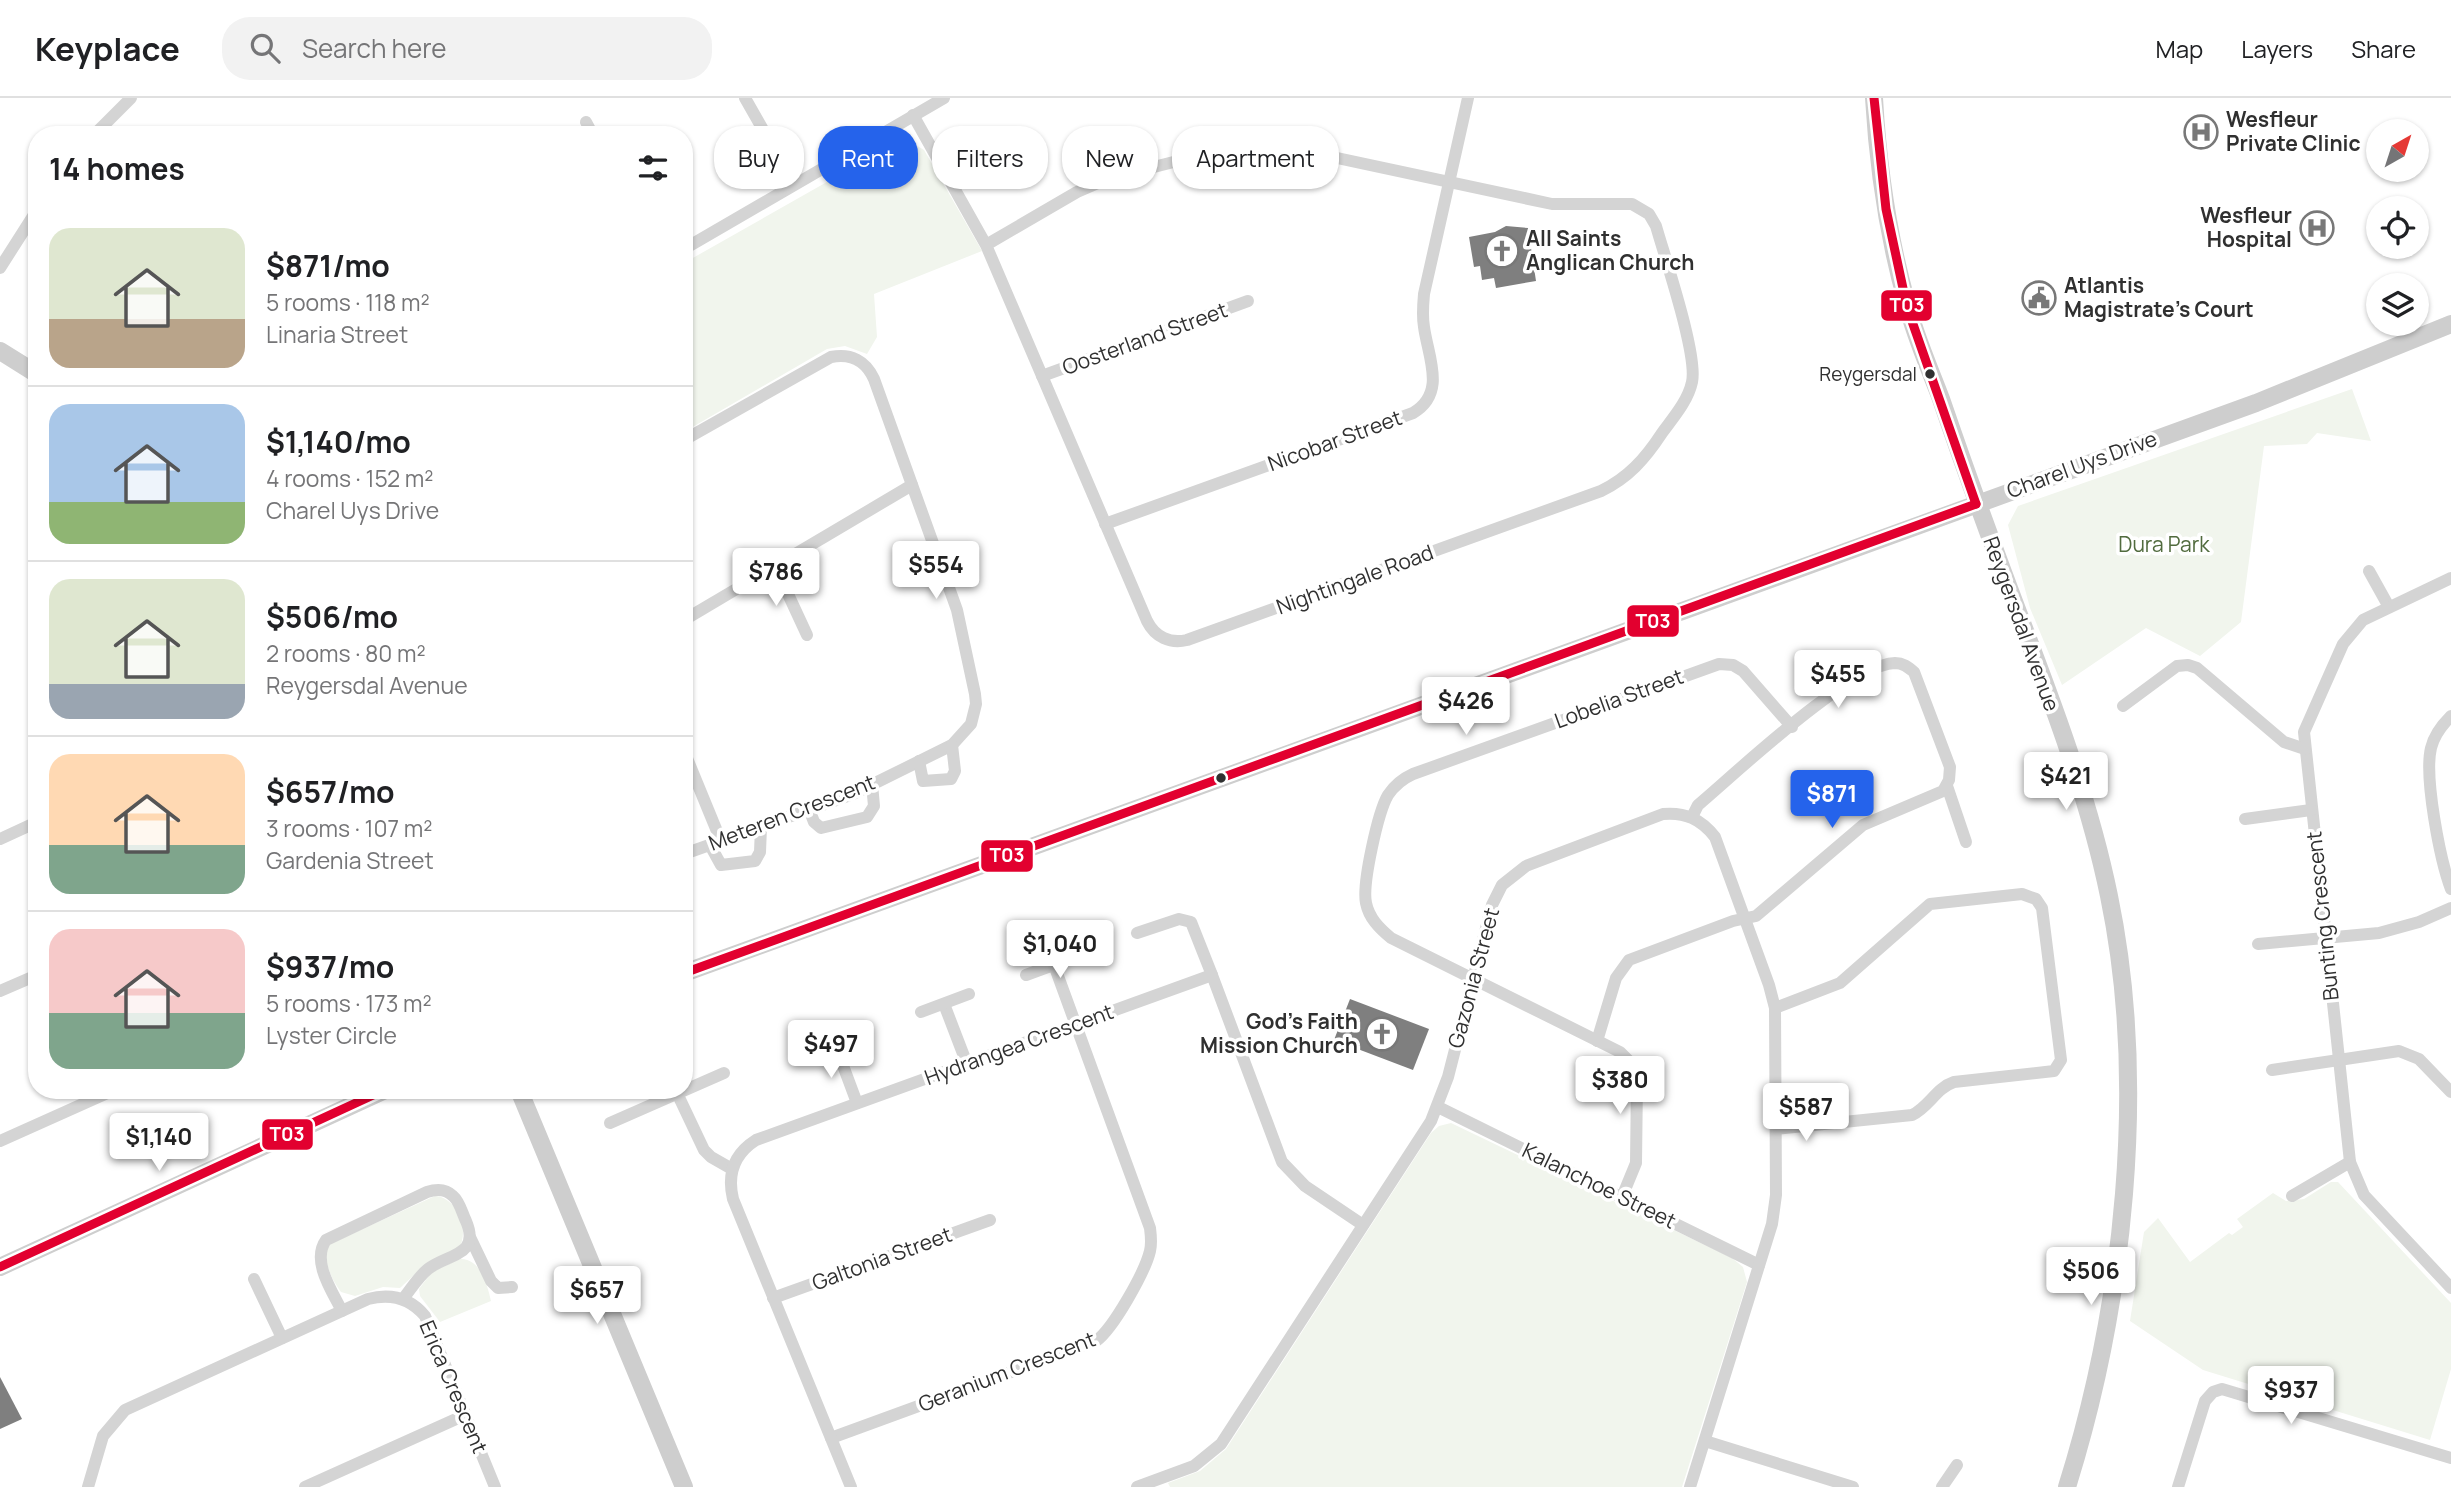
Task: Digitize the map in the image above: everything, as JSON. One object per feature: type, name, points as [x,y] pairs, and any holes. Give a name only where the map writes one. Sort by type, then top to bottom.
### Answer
[{"type":"main road","name":"Reygersdal Avenue","points":[[1874,98],[1885,209],[1908,307],[1976,504],[2043,678],[2085,808],[2109,895],[2122,997],[2127,1107],[2119,1249],[2099,1368],[2067,1487]]},
{"type":"main road","name":"Charel Uys Drive","points":[[693,970],[2256,403],[2451,324]]},
{"type":"main road","points":[[0,351],[28,368]]},
{"type":"main road","points":[[0,1267],[365,1099]]},
{"type":"main road","points":[[523,1099],[684,1487]]},
{"type":"street","points":[[103,126],[131,98]]},
{"type":"street","points":[[745,98],[761,126]]},
{"type":"street","points":[[804,178],[944,98]]},
{"type":"street","name":"Nicobar Street","points":[[1105,524],[1413,413],[1424,405],[1432,392],[1434,376],[1424,327],[1424,294],[1468,98]]},
{"type":"street","name":"Nightingale Road","points":[[913,115],[986,244],[1150,626],[1164,639],[1180,642],[1601,491],[1638,466],[1682,403],[1693,374],[1692,355],[1653,219],[1644,209],[1632,204],[1552,204],[1281,146],[1246,144],[1092,185],[986,244]]},
{"type":"street","points":[[586,122],[588,126]]},
{"type":"street","points":[[693,244],[786,189]]},
{"type":"street","points":[[0,268],[28,224]]},
{"type":"street","name":"Oosterland Street","points":[[1042,376],[1248,301]]},
{"type":"street","name":"Meteren Crescent","points":[[693,435],[823,360],[848,356],[861,361],[871,372],[957,610],[976,704],[971,723],[952,745],[872,784],[693,851]]},
{"type":"street","points":[[693,615],[912,485]]},
{"type":"street","points":[[775,566],[807,635]]},
{"type":"street","points":[[2369,571],[2389,607]]},
{"type":"street","name":"Bunting Crescent","points":[[2451,578],[2363,620],[2343,643],[2304,732],[2350,1162],[2364,1195],[2451,1288]]},
{"type":"street","name":"Lobelia Street","points":[[1622,1197],[1636,1163],[1637,1080],[1632,1064],[1626,1057],[1597,1041],[1391,938],[1377,926],[1369,913],[1364,892],[1383,805],[1397,783],[1412,774],[1719,664],[1733,665],[1743,671],[1792,727]]},
{"type":"street","points":[[1690,1487],[1775,1210],[1776,1129],[1775,1008],[1769,985],[1715,837],[1701,822],[1692,817],[1698,805],[1854,677],[1891,664],[1906,666],[1916,677],[1950,767],[1947,786],[1966,842]]},
{"type":"street","points":[[2123,706],[2178,666],[2188,665],[2200,671],[2284,742],[2305,749]]},
{"type":"street","points":[[2451,716],[2434,739],[2429,767],[2442,864],[2451,889]]},
{"type":"street","points":[[919,761],[923,781],[951,779],[955,771],[952,745]]},
{"type":"street","points":[[693,778],[722,864],[755,861],[760,852],[761,827]]},
{"type":"street","points":[[809,809],[814,822],[821,828],[867,817],[874,806],[872,784]]},
{"type":"street","points":[[1597,1041],[1616,978],[1629,960],[1756,916],[1869,821],[1938,794],[1947,786]]},
{"type":"street","points":[[2245,819],[2311,810]]},
{"type":"street","name":"Gazonia Street","points":[[1138,1487],[1194,1466],[1221,1444],[1438,1107],[1496,895],[1517,870],[1663,814],[1692,817]]},
{"type":"street","points":[[0,839],[28,826]]},
{"type":"street","points":[[1775,1008],[1840,983],[1930,904],[1944,900],[2022,894],[2032,897],[2042,908],[2061,1060],[2054,1071],[1954,1082],[1942,1088],[1922,1110],[1912,1115],[1776,1129]]},
{"type":"street","points":[[2258,944],[2394,930],[2451,908]]},
{"type":"street","points":[[1137,933],[1179,919],[1191,922],[1282,1162],[1305,1186],[1363,1225]]},
{"type":"street","points":[[1026,975],[1083,954]]},
{"type":"street","name":"Geranium Crescent","points":[[831,1438],[1088,1345],[1103,1335],[1114,1322],[1147,1259],[1151,1237],[1054,965]]},
{"type":"street","name":"Hydrangea Crescent","points":[[732,1169],[741,1152],[756,1140],[1212,975]]},
{"type":"street","points":[[0,991],[28,979]]},
{"type":"street","points":[[921,1012],[969,994]]},
{"type":"street","points":[[944,1004],[967,1064]]},
{"type":"street","points":[[813,1052],[858,1036]]},
{"type":"street","points":[[835,1044],[857,1103]]},
{"type":"street","points":[[2272,1070],[2338,1058],[2391,1051],[2406,1052],[2419,1059],[2451,1092]]},
{"type":"street","points":[[693,1086],[724,1073]]},
{"type":"street","points":[[0,1141],[94,1099]]},
{"type":"street","points":[[610,1122],[663,1099]]},
{"type":"street","points":[[680,1099],[705,1150],[711,1157],[732,1169],[730,1179],[733,1199],[851,1487]]},
{"type":"street","name":"Kalanchoe Street","points":[[1438,1107],[1759,1265]]},
{"type":"street","points":[[2292,1196],[2350,1162]]},
{"type":"street","points":[[342,1311],[320,1258],[323,1244],[331,1236],[437,1190],[448,1193],[457,1201],[491,1282],[498,1287],[512,1287]]},
{"type":"street","name":"Galtonia Street","points":[[773,1298],[990,1220]]},
{"type":"street","points":[[403,1299],[426,1270],[462,1252],[470,1237]]},
{"type":"street","points":[[254,1279],[282,1338]]},
{"type":"street","name":"Erica Crescent","points":[[88,1487],[103,1436],[125,1410],[377,1297],[403,1299],[425,1316],[495,1487]]},
{"type":"street","points":[[2178,1487],[2205,1401],[2213,1392],[2222,1389],[2451,1458]]},
{"type":"street","points":[[305,1487],[466,1415]]},
{"type":"street","points":[[1704,1441],[1818,1482],[1853,1487]]},
{"type":"street","points":[[1942,1487],[1956,1465]]},
{"type":"green space","points":[[918,146],[924,150],[932,164],[932,189],[946,189],[982,251],[874,294],[877,337],[867,354],[845,346],[827,349],[693,427],[693,258],[818,187],[918,189]]},
{"type":"green space","name":"Dura Park","points":[[2352,389],[2371,441],[2317,433],[2307,444],[2264,446],[2241,622],[2200,656],[2146,628],[2062,685],[2030,608],[2008,525],[2018,506]]},
{"type":"green space","points":[[1451,1123],[1732,1258],[1743,1267],[1747,1282],[1682,1487],[1170,1487],[1168,1483],[1200,1471],[1226,1449],[1431,1133],[1439,1126]]},
{"type":"green space","points":[[2331,1182],[2338,1182],[2451,1303],[2451,1369],[2430,1440],[2203,1370],[2130,1321],[2144,1232],[2158,1218],[2190,1262],[2229,1233],[2232,1235],[2243,1227],[2237,1219],[2273,1193],[2286,1201],[2304,1199]]},
{"type":"green space","points":[[435,1196],[450,1202],[459,1216],[463,1232],[459,1248],[428,1262],[400,1288],[383,1287],[355,1296],[341,1292],[327,1262],[327,1249],[330,1244]]},
{"type":"green space","points":[[460,1259],[478,1267],[491,1301],[440,1322],[420,1296],[419,1289],[432,1272]]},
{"type":"building","name":"All Saints Anglican Church","points":[[1506,226],[1528,228],[1536,281],[1496,288],[1494,278],[1482,280],[1480,266],[1474,267],[1469,237],[1495,232]]},
{"type":"building","name":"God's Faith Mission Church","points":[[1350,999],[1429,1029],[1413,1070],[1334,1040]]},
{"type":"building","points":[[0,1377],[22,1419],[0,1429]]},
{"type":"transit line","name":"T03","points":[[1874,98],[1886,209],[1907,307],[1976,504]]},
{"type":"transit line","name":"T03","points":[[693,970],[1976,504]]},
{"type":"transit line","name":"T03","points":[[0,1267],[364,1099]]},
{"type":"place","name":"Wesfleur Private Clinic","points":[[2201,132]]},
{"type":"place","name":"Wesfleur Hospital","points":[[2317,228]]},
{"type":"place","name":"All Saints Anglican Church","points":[[1502,251]]},
{"type":"place","name":"Atlantis Magistrate's Court","points":[[2039,298]]},
{"type":"place","name":"Reygersdal","points":[[1930,374]]},
{"type":"place","name":"God's Faith Mission Church","points":[[1382,1034]]}]
